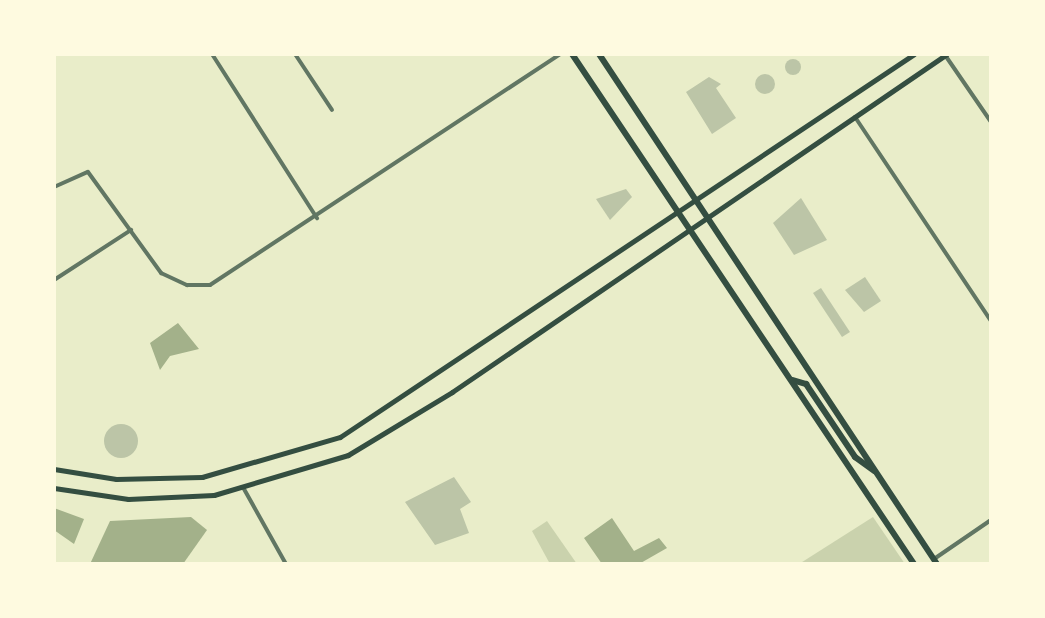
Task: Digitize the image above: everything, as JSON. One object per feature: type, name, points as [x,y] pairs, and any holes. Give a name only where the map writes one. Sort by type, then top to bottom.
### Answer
[{"type":"main road","points":[[572,54],[914,564]]},
{"type":"main road","points":[[599,54],[936,561],[926,564]]},
{"type":"main road","points":[[54,469],[181,479],[317,447],[382,415],[914,54]]},
{"type":"main road","points":[[54,488],[143,499],[244,489],[330,463],[388,434],[946,54]]},
{"type":"main road","points":[[792,380],[806,384],[855,457],[877,473]]},
{"type":"street","points":[[212,54],[317,218]]},
{"type":"street","points":[[295,54],[332,110]]},
{"type":"street","points":[[54,187],[88,172],[164,276],[199,286],[227,278],[560,54]]},
{"type":"street","points":[[946,54],[991,122]]},
{"type":"street","points":[[855,115],[991,321]]},
{"type":"street","points":[[54,280],[131,230]]},
{"type":"street","points":[[244,489],[286,564]]},
{"type":"street","points":[[936,561],[991,520]]},
{"type":"shaded area","points":[[178,323],[199,349],[170,356],[160,370],[150,343]]},
{"type":"shaded area","points":[[54,508],[84,519],[74,544],[54,530]]},
{"type":"shaded area","points":[[191,517],[207,530],[183,564],[90,564],[110,521]]},
{"type":"shaded area","points":[[873,517],[905,564],[799,564]]},
{"type":"shaded area","points":[[612,518],[634,551],[659,538],[667,548],[639,564],[602,564],[584,538]]},
{"type":"shaded area","points":[[547,521],[577,564],[550,564],[532,531]]},
{"type":"building","points":[[790,59],[796,59],[801,67],[799,73],[790,75],[785,70],[785,64]]},
{"type":"building","points":[[765,74],[772,77],[775,84],[772,91],[765,94],[758,91],[755,84],[758,77]]},
{"type":"building","points":[[709,77],[721,84],[716,88],[736,118],[712,134],[686,92]]},
{"type":"building","points":[[626,189],[632,197],[610,220],[596,199]]},
{"type":"building","points":[[801,198],[827,240],[794,255],[773,223]]},
{"type":"building","points":[[865,277],[881,301],[864,312],[845,290]]},
{"type":"building","points":[[821,288],[850,332],[842,337],[813,293]]},
{"type":"building","points":[[121,424],[133,429],[138,441],[133,453],[121,458],[109,453],[104,441],[109,429]]},
{"type":"building","points":[[454,477],[471,502],[460,509],[469,533],[435,545],[405,502]]}]
